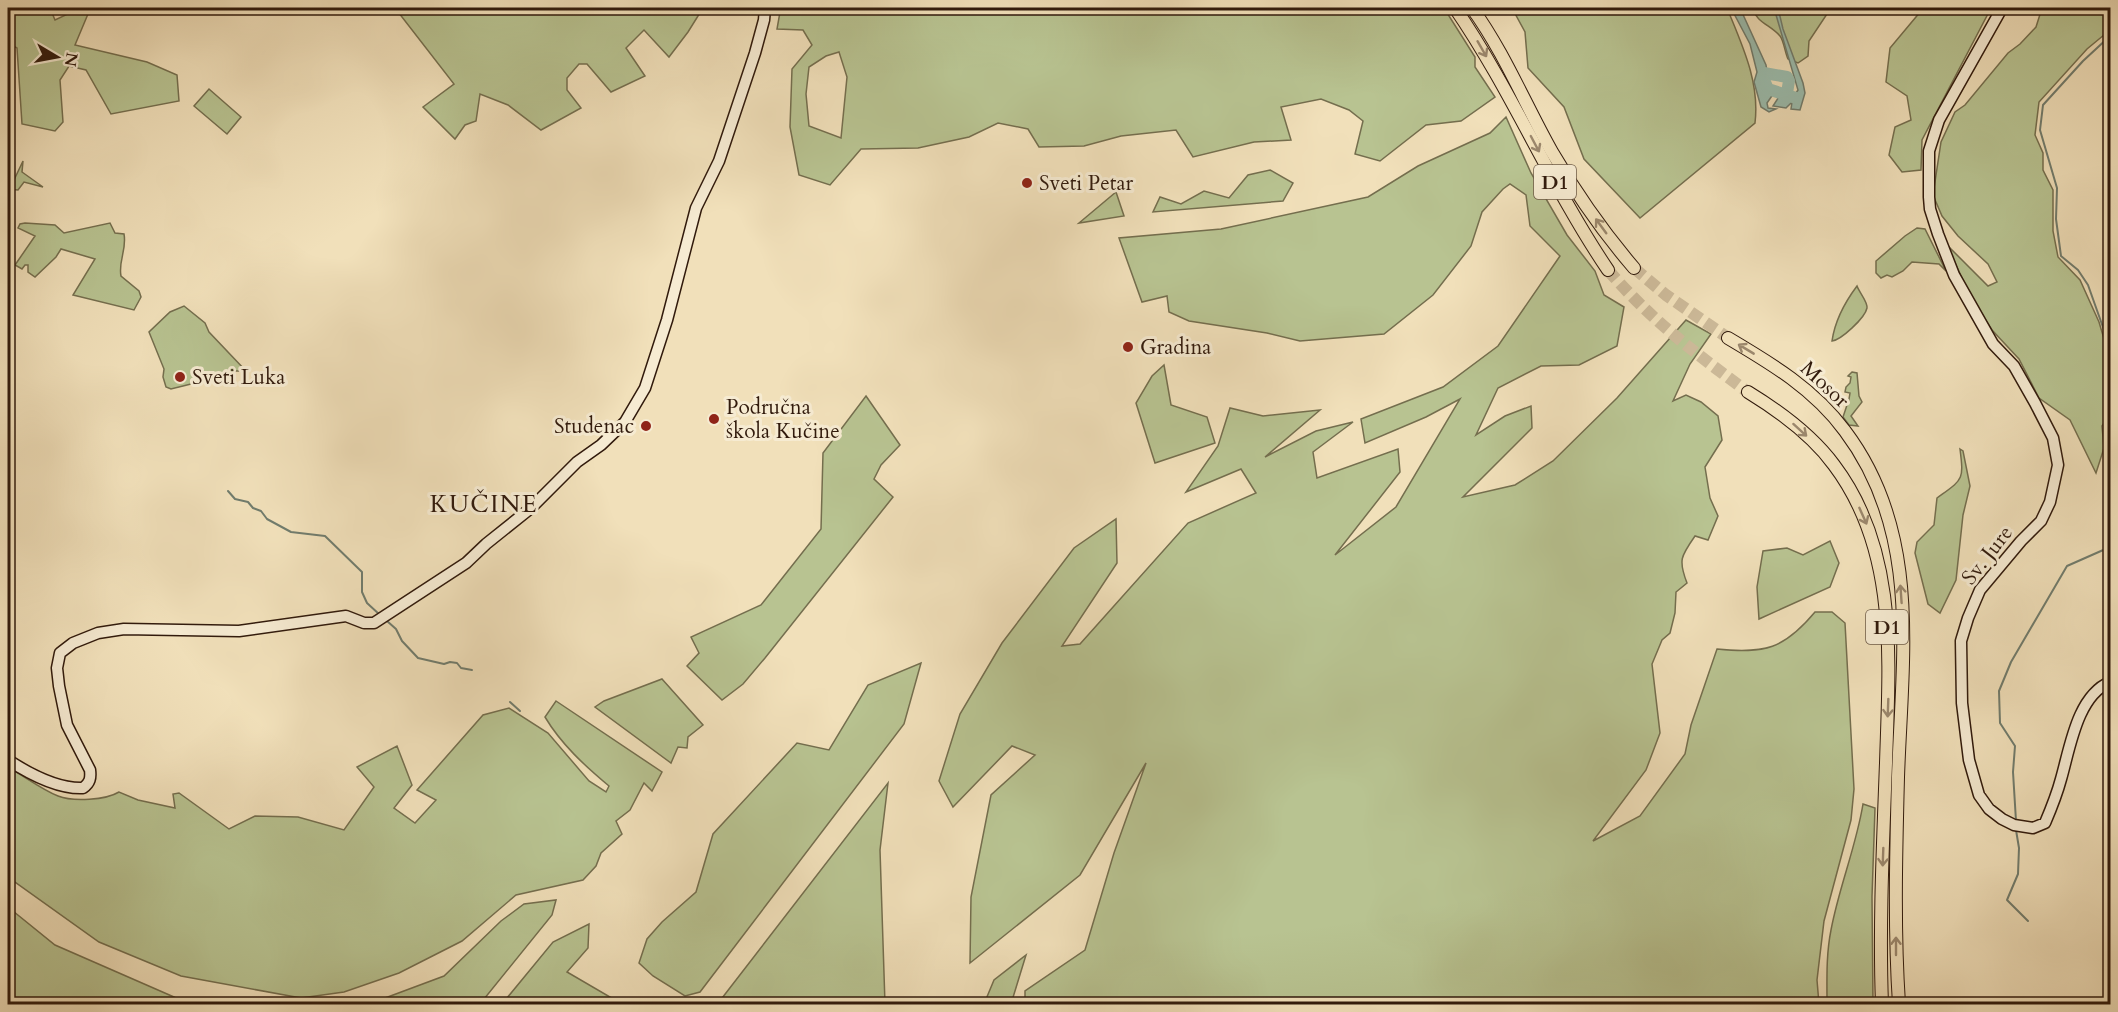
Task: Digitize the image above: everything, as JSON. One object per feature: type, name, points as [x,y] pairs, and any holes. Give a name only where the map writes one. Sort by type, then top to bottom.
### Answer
[{"type":"highway","name":"D1","points":[[1455,8],[1513,90],[1584,202],[1634,268]]},
{"type":"highway","name":"D1","points":[[1472,8],[1486,27],[1513,90],[1586,237],[1608,270]]},
{"type":"highway","name":"Mosor","points":[[1728,338],[1790,377],[1814,396],[1835,418],[1853,443],[1881,493],[1891,521],[1899,558],[1903,614],[1896,944],[1899,1005]]},
{"type":"highway","name":"D1","points":[[1748,392],[1800,430],[1835,466],[1870,530],[1879,561],[1887,612],[1889,670],[1881,924],[1882,1005]]},
{"type":"main road","points":[[8,760],[44,779],[64,786],[83,788],[88,784],[91,778],[90,770],[67,725],[57,677],[60,653],[73,643],[98,633],[124,629],[238,631],[346,616],[364,623],[374,623],[466,563],[531,508],[577,462],[601,445],[625,422],[645,388],[667,320],[696,208],[719,161],[755,53],[765,8]]},
{"type":"main road","name":"Sv. Jure","points":[[2002,8],[1939,120],[1929,151],[1930,209],[1954,275],[1993,344],[2014,366],[2035,403],[2053,438],[2058,465],[2050,502],[2041,521],[1980,590],[1961,641],[1962,703],[1969,760],[1978,795],[1989,809],[2002,819],[2017,826],[2033,828],[2045,823],[2061,779],[2080,713],[2103,686],[2110,682]]},
{"type":"green space","points":[[8,8],[50,8],[55,20],[68,14],[73,8],[82,8],[88,14],[75,45],[147,62],[177,75],[179,101],[111,114],[86,70],[69,66],[60,80],[63,122],[55,131],[22,124],[17,48],[8,43]]},
{"type":"green space","points":[[395,8],[703,8],[669,57],[644,30],[626,48],[645,76],[611,92],[587,64],[579,64],[567,78],[567,90],[581,108],[541,130],[508,105],[480,94],[476,121],[465,125],[455,139],[423,107],[454,84]]},
{"type":"green space","points":[[785,8],[1444,8],[1475,57],[1475,67],[1495,97],[1461,121],[1426,125],[1380,161],[1355,154],[1363,121],[1349,110],[1321,99],[1281,107],[1291,140],[1254,142],[1193,157],[1176,130],[1121,136],[1084,146],[1039,147],[1028,129],[998,123],[969,137],[918,148],[861,149],[830,185],[799,175],[790,127],[792,69],[812,45],[803,30],[777,29],[780,12]],"holes":[[[839,52],[847,77],[841,138],[809,126],[806,94],[809,67],[826,56]]]},
{"type":"green space","points":[[1512,8],[1727,8],[1744,50],[1752,78],[1756,108],[1755,123],[1640,218],[1584,159],[1564,107],[1528,68],[1525,32]]},
{"type":"green space","points":[[1752,8],[1831,8],[1809,41],[1808,56],[1798,63],[1788,59],[1780,36],[1757,17]]},
{"type":"green space","points":[[1935,8],[1991,8],[1922,140],[1921,170],[1902,172],[1889,155],[1895,127],[1911,120],[1907,96],[1886,82],[1890,48],[1921,11]]},
{"type":"green space","points":[[2042,8],[2110,8],[2110,30],[2087,49],[2039,102],[2035,135],[2043,153],[2043,170],[2053,190],[2053,231],[2058,257],[2080,280],[2099,322],[2110,359],[2110,414],[2102,426],[2104,448],[2096,473],[2070,420],[2039,398],[2019,359],[1992,330],[1970,296],[1947,245],[1988,286],[1997,282],[1988,264],[1958,236],[1942,216],[1933,195],[1941,142],[1955,112],[1965,105],[2008,53],[2036,27]]},
{"type":"green space","points":[[209,89],[241,117],[227,134],[194,106]]},
{"type":"green space","points":[[1506,117],[1531,173],[1567,235],[1595,271],[1604,295],[1624,307],[1617,346],[1579,365],[1541,366],[1498,388],[1476,435],[1505,416],[1531,406],[1532,428],[1463,497],[1515,485],[1553,461],[1617,398],[1686,320],[1711,334],[1690,364],[1673,401],[1686,395],[1701,402],[1718,416],[1722,440],[1705,467],[1710,498],[1718,516],[1708,540],[1695,536],[1682,558],[1682,569],[1687,583],[1676,592],[1675,613],[1670,633],[1662,640],[1652,664],[1660,733],[1646,770],[1593,841],[1640,816],[1685,754],[1691,725],[1717,649],[1748,651],[1772,646],[1793,634],[1815,612],[1832,612],[1845,623],[1854,789],[1851,820],[1824,921],[1817,980],[1819,1004],[1025,1004],[1025,991],[1085,950],[1114,853],[1146,763],[1080,875],[970,963],[971,897],[991,795],[1035,755],[1012,746],[953,807],[939,781],[960,714],[1002,643],[1074,548],[1116,519],[1117,563],[1062,646],[1080,644],[1188,523],[1256,493],[1241,469],[1186,492],[1218,446],[1230,408],[1263,416],[1320,410],[1265,457],[1316,431],[1353,422],[1313,452],[1317,478],[1398,449],[1400,472],[1335,555],[1396,507],[1460,399],[1426,417],[1365,443],[1361,419],[1443,387],[1498,346],[1560,256],[1530,226],[1526,195],[1510,184],[1482,212],[1471,246],[1433,295],[1384,334],[1300,341],[1267,333],[1189,321],[1169,312],[1167,296],[1142,302],[1119,238],[1221,229],[1368,197],[1418,166],[1490,133]]},
{"type":"green space","points":[[23,161],[22,172],[43,187],[24,182],[18,190],[8,189],[8,184],[13,182]]},
{"type":"green space","points":[[1270,170],[1293,183],[1283,201],[1153,212],[1160,197],[1181,204],[1204,191],[1229,198],[1248,175]]},
{"type":"green space","points":[[1116,192],[1124,216],[1079,223]]},
{"type":"green space","points":[[110,223],[115,233],[124,234],[121,276],[139,291],[141,297],[134,310],[73,295],[95,259],[61,249],[35,277],[28,272],[28,265],[22,269],[15,265],[35,236],[18,228],[20,224],[55,225],[64,233]]},
{"type":"green space","points":[[1917,228],[1925,229],[1946,271],[1939,264],[1912,262],[1892,277],[1887,275],[1881,278],[1876,273],[1876,261]]},
{"type":"green space","points":[[1857,286],[1867,308],[1847,333],[1832,341],[1841,312]]},
{"type":"green space","points":[[184,306],[205,323],[209,332],[246,371],[234,371],[229,378],[171,389],[166,387],[163,377],[164,369],[149,332],[170,312]]},
{"type":"green space","points":[[1164,365],[1171,405],[1207,417],[1215,443],[1155,463],[1136,403],[1152,376]]},
{"type":"green space","points":[[1852,372],[1857,373],[1859,396],[1862,402],[1851,416],[1858,426],[1849,425],[1843,417],[1850,393],[1845,392],[1850,383],[1851,377],[1848,376]]},
{"type":"green space","points":[[866,396],[900,445],[881,465],[874,479],[893,497],[765,658],[743,684],[722,700],[687,666],[699,653],[691,637],[761,605],[821,529],[823,453]]},
{"type":"green space","points":[[1960,449],[1963,451],[1970,486],[1963,515],[1956,580],[1940,613],[1928,604],[1915,553],[1917,542],[1934,525],[1937,498],[1957,483],[1960,478],[1962,467]]},
{"type":"green space","points":[[1830,541],[1839,563],[1830,587],[1759,619],[1757,587],[1763,551],[1787,548],[1803,555]]},
{"type":"green space","points":[[921,663],[904,724],[700,992],[685,996],[653,976],[639,963],[647,939],[662,922],[696,892],[713,834],[797,743],[829,750],[868,685]]},
{"type":"green space","points":[[662,679],[703,725],[688,737],[687,748],[678,747],[671,763],[595,707],[604,701]]},
{"type":"green space","points":[[556,701],[662,772],[652,791],[644,783],[630,810],[616,821],[622,834],[601,853],[596,866],[583,880],[516,895],[462,941],[399,973],[344,992],[301,998],[181,976],[99,942],[8,877],[8,767],[45,790],[64,798],[98,798],[119,792],[138,800],[175,808],[173,794],[179,793],[229,829],[255,816],[298,817],[344,830],[374,787],[357,767],[397,746],[412,785],[394,808],[415,823],[436,800],[417,790],[483,715],[509,708],[548,733],[589,781],[606,792],[609,786],[574,754],[545,717]]},
{"type":"green space","points":[[888,783],[880,850],[885,1004],[721,1004],[719,1002]]},
{"type":"green space","points":[[1863,804],[1875,808],[1872,897],[1873,1004],[1827,1004],[1831,930]]},
{"type":"green space","points":[[556,900],[552,915],[480,1004],[369,1004],[444,976],[501,921],[524,904]]},
{"type":"green space","points":[[8,907],[55,945],[190,1004],[8,1004]]},
{"type":"green space","points":[[589,924],[588,948],[567,972],[622,1004],[502,1004],[553,942]]},
{"type":"green space","points":[[1026,955],[1011,1004],[984,1004],[994,980]]},
{"type":"shaded area","points":[[1731,8],[1740,8],[1766,65],[1769,86],[1776,90],[1767,103],[1768,108],[1776,109],[1769,112],[1761,107],[1754,82],[1757,72],[1750,44]]},
{"type":"shaded area","points":[[1774,8],[1778,8],[1783,29],[1803,83],[1805,93],[1800,110],[1791,109],[1792,102],[1786,108],[1773,106],[1784,89],[1790,85],[1792,93],[1798,90]]},
{"type":"waterway","points":[[2110,36],[2083,61],[2043,105],[2040,130],[2057,188],[2056,219],[2061,256],[2078,270],[2088,285],[2110,347]]},
{"type":"waterway","points":[[1764,73],[1787,77],[1789,81],[1787,93]]},
{"type":"waterway","points":[[1764,80],[1768,89],[1796,98]]},
{"type":"waterway","points":[[228,491],[235,499],[248,502],[253,508],[261,511],[267,519],[291,532],[325,536],[362,572],[362,592],[367,603],[380,615]]},
{"type":"waterway","points":[[2016,821],[2013,772],[2015,746],[2000,723],[1999,691],[2011,662],[2067,566],[2110,547]]},
{"type":"waterway","points":[[387,621],[418,658],[444,664],[457,663],[461,668],[472,670]]},
{"type":"waterway","points":[[510,702],[520,711]]},
{"type":"waterway","points":[[2016,830],[2019,848],[2018,874],[2007,900],[2028,921]]},
{"type":"tunnel","points":[[1634,268],[1666,295],[1728,338]]},
{"type":"tunnel","points":[[1608,270],[1674,335],[1748,392]]},
{"type":"place","name":"Sveti Petar","points":[[1027,183]]},
{"type":"place","name":"Gradina","points":[[1128,347]]},
{"type":"place","name":"Sveti Luka","points":[[180,377]]},
{"type":"place","name":"Područna škola Kučine","points":[[714,419]]},
{"type":"place","name":"Studenac","points":[[646,426]]},
{"type":"district","name":"KUČINE","points":[[484,504]]}]
